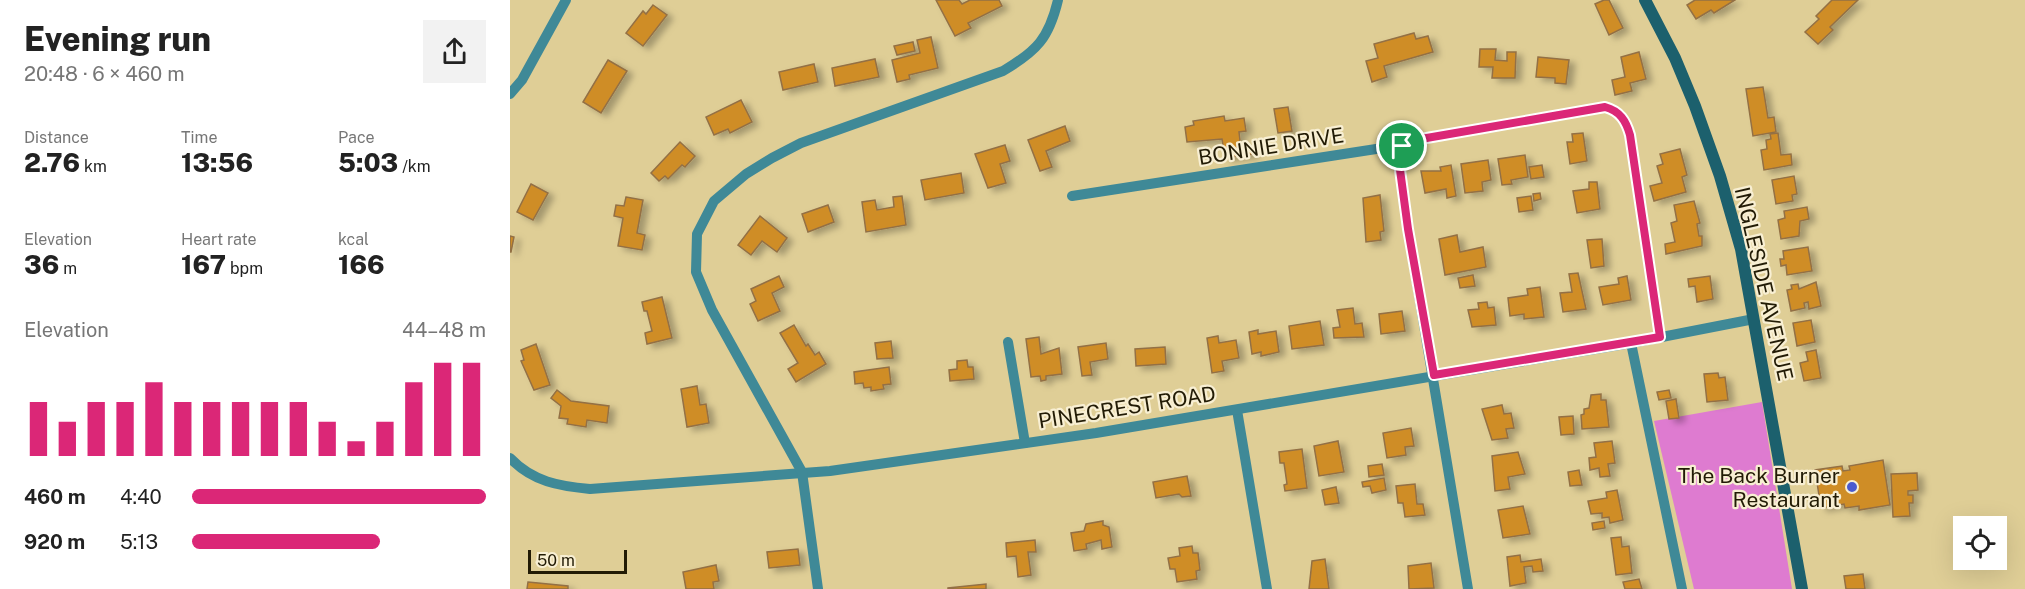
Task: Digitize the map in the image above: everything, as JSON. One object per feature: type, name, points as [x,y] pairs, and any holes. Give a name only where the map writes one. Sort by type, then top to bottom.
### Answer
[{"type":"street","points":[[510,94],[522,80],[566,0]]},
{"type":"street","points":[[818,589],[802,472],[730,345],[696,272],[697,234],[703,219],[714,201],[746,174],[801,143],[1003,71],[1029,56],[1048,31],[1058,0]]},
{"type":"street","name":"INGLESIDE AVENUE","points":[[1645,0],[1675,58],[1720,176],[1741,249],[1802,589]]},
{"type":"street","name":"BONNIE DRIVE","points":[[1072,196],[1402,146],[1415,140],[1605,107],[1617,112],[1626,122],[1630,135],[1660,337]]},
{"type":"street","points":[[1402,146],[1398,155],[1408,229],[1468,589]]},
{"type":"street","name":"PINECREST ROAD","points":[[510,458],[520,468],[540,480],[557,486],[590,489],[871,466],[1237,410],[1631,343],[1754,319]]},
{"type":"street","points":[[1008,342],[1024,443]]},
{"type":"street","points":[[1631,343],[1682,589]]},
{"type":"street","points":[[1237,410],[1267,589]]},
{"type":"shaded area","points":[[1762,402],[1792,589],[1694,589],[1654,421]]},
{"type":"building","points":[[936,0],[959,0],[962,4],[970,0],[999,0],[1002,6],[968,23],[971,28],[955,36]]},
{"type":"building","points":[[1609,0],[1623,28],[1609,35],[1595,4]]},
{"type":"building","points":[[1695,0],[1735,0],[1714,13],[1711,10],[1696,19],[1687,5]]},
{"type":"building","points":[[1832,0],[1858,0],[1830,27],[1833,30],[1818,44],[1805,32],[1819,19],[1816,16]]},
{"type":"building","points":[[653,5],[667,15],[643,46],[626,33],[643,11],[646,14]]},
{"type":"building","points":[[1414,33],[1416,39],[1428,36],[1433,52],[1384,66],[1387,77],[1372,82],[1366,61],[1378,58],[1374,44]]},
{"type":"building","points":[[931,37],[938,68],[909,75],[910,79],[897,82],[892,60],[920,53],[917,40]]},
{"type":"building","points":[[913,42],[915,51],[897,55],[894,46]]},
{"type":"building","points":[[1480,49],[1496,49],[1495,60],[1507,61],[1507,52],[1516,52],[1515,78],[1492,78],[1493,67],[1479,67]]},
{"type":"building","points":[[1639,52],[1646,79],[1630,83],[1632,91],[1615,95],[1612,80],[1625,77],[1621,57]]},
{"type":"building","points":[[1538,57],[1569,60],[1566,84],[1555,83],[1555,78],[1536,77]]},
{"type":"building","points":[[875,59],[879,77],[835,86],[832,68]]},
{"type":"building","points":[[608,60],[627,71],[601,113],[583,102]]},
{"type":"building","points":[[814,64],[818,82],[783,90],[779,72]]},
{"type":"building","points":[[1763,87],[1768,118],[1774,117],[1776,132],[1753,136],[1746,89]]},
{"type":"building","points":[[741,100],[752,122],[730,133],[728,129],[714,135],[706,117]]},
{"type":"building","points":[[1288,107],[1292,131],[1278,133],[1274,109]]},
{"type":"building","points":[[1224,116],[1225,121],[1244,118],[1246,131],[1239,132],[1241,149],[1252,147],[1253,154],[1225,158],[1222,139],[1187,142],[1185,127],[1194,125],[1193,121]]},
{"type":"building","points":[[1065,126],[1070,141],[1046,151],[1052,167],[1040,171],[1028,140]]},
{"type":"building","points":[[1583,133],[1587,161],[1570,164],[1567,142],[1573,142],[1572,134]]},
{"type":"building","points":[[1778,133],[1781,155],[1791,154],[1792,165],[1764,170],[1761,150],[1767,149],[1766,140],[1771,139],[1770,134]]},
{"type":"building","points":[[680,142],[695,156],[685,167],[682,165],[668,179],[665,176],[659,181],[651,173]]},
{"type":"building","points":[[1005,145],[1010,161],[1000,164],[1006,183],[988,188],[975,154]]},
{"type":"building","points":[[1680,149],[1687,175],[1682,177],[1686,192],[1654,201],[1650,186],[1662,183],[1657,166],[1663,164],[1660,154]]},
{"type":"building","points":[[1525,155],[1528,177],[1511,180],[1512,184],[1502,185],[1498,159]]},
{"type":"building","points":[[1488,160],[1491,180],[1482,182],[1483,191],[1465,193],[1461,164]]},
{"type":"building","points":[[1451,165],[1456,196],[1447,198],[1446,189],[1425,193],[1421,171],[1441,171],[1440,167]]},
{"type":"building","points":[[1542,165],[1544,177],[1531,179],[1529,167]]},
{"type":"building","points":[[961,173],[964,193],[925,200],[921,180]]},
{"type":"building","points":[[1794,176],[1797,194],[1792,195],[1793,201],[1776,204],[1772,180]]},
{"type":"building","points":[[1589,182],[1597,182],[1600,209],[1577,213],[1573,191],[1589,189]]},
{"type":"building","points":[[531,184],[548,193],[533,220],[517,212]]},
{"type":"building","points":[[1540,193],[1541,199],[1534,201],[1533,194]]},
{"type":"building","points":[[1380,195],[1384,231],[1380,232],[1381,240],[1366,242],[1363,198]]},
{"type":"building","points":[[902,196],[906,225],[866,232],[862,202],[875,200],[877,210],[894,207],[893,197]]},
{"type":"building","points":[[1531,196],[1533,210],[1519,212],[1517,198]]},
{"type":"building","points":[[626,197],[643,200],[637,233],[645,235],[642,250],[618,246],[623,218],[614,216],[616,205],[624,206]]},
{"type":"building","points":[[1694,201],[1700,223],[1697,224],[1699,236],[1702,236],[1702,246],[1666,254],[1665,244],[1675,242],[1671,223],[1677,221],[1674,205]]},
{"type":"building","points":[[828,205],[834,222],[808,232],[802,214]]},
{"type":"building","points":[[1807,207],[1809,219],[1800,221],[1799,236],[1781,239],[1778,220],[1785,218],[1784,211]]},
{"type":"building","points":[[760,216],[787,238],[777,252],[762,241],[751,255],[738,245]]},
{"type":"building","points":[[1457,235],[1460,252],[1483,247],[1486,267],[1445,275],[1439,239]]},
{"type":"building","points":[[510,236],[514,237],[511,252],[510,252]]},
{"type":"building","points":[[1602,239],[1604,266],[1591,268],[1587,240]]},
{"type":"building","points":[[1808,247],[1812,271],[1787,275],[1786,265],[1781,266],[1780,259],[1784,259],[1783,251]]},
{"type":"building","points":[[1578,273],[1586,309],[1563,312],[1560,293],[1572,292],[1569,274]]},
{"type":"building","points":[[1473,275],[1475,286],[1460,288],[1458,278]]},
{"type":"building","points":[[779,276],[784,287],[772,293],[780,311],[758,321],[750,304],[756,301],[751,289]]},
{"type":"building","points":[[1627,276],[1631,300],[1603,305],[1599,287],[1619,284],[1618,278]]},
{"type":"building","points":[[1710,276],[1713,299],[1697,302],[1695,286],[1689,287],[1688,279]]},
{"type":"building","points":[[1816,282],[1821,306],[1809,309],[1808,302],[1804,303],[1805,308],[1791,311],[1787,290],[1792,289],[1791,285],[1798,284],[1799,289]]},
{"type":"building","points":[[1540,287],[1544,317],[1524,319],[1524,314],[1510,316],[1508,298],[1528,295],[1527,289]]},
{"type":"building","points":[[662,297],[672,338],[647,344],[645,333],[652,331],[642,302]]},
{"type":"building","points":[[1487,302],[1488,308],[1494,307],[1496,325],[1472,327],[1468,310],[1479,309],[1478,303]]},
{"type":"building","points":[[1353,308],[1355,324],[1362,323],[1364,337],[1334,338],[1333,328],[1340,327],[1337,310]]},
{"type":"building","points":[[1402,311],[1405,331],[1381,334],[1379,314]]},
{"type":"building","points":[[1811,320],[1815,342],[1797,346],[1793,323]]},
{"type":"building","points":[[1320,321],[1324,345],[1292,349],[1289,326]]},
{"type":"building","points":[[794,325],[806,346],[808,344],[815,355],[819,352],[826,364],[796,382],[788,369],[798,363],[780,333]]},
{"type":"building","points":[[1258,330],[1258,334],[1276,331],[1279,352],[1261,356],[1261,352],[1252,354],[1249,332]]},
{"type":"building","points":[[1218,336],[1219,343],[1236,340],[1239,358],[1222,361],[1224,371],[1212,373],[1207,338]]},
{"type":"building","points":[[1039,337],[1041,354],[1059,348],[1062,374],[1046,376],[1046,380],[1041,381],[1040,376],[1031,377],[1026,339]]},
{"type":"building","points":[[891,341],[893,358],[877,359],[875,343]]},
{"type":"building","points":[[1106,343],[1108,359],[1090,362],[1092,375],[1082,376],[1078,347]]},
{"type":"building","points":[[536,344],[550,385],[534,390],[521,361],[524,360],[521,350]]},
{"type":"building","points":[[1165,347],[1166,364],[1136,366],[1135,349]]},
{"type":"building","points":[[1816,350],[1821,378],[1804,381],[1800,363],[1808,361],[1806,352]]},
{"type":"building","points":[[967,360],[968,367],[973,367],[974,379],[950,381],[949,370],[957,369],[957,361]]},
{"type":"building","points":[[889,367],[891,384],[883,385],[884,389],[871,391],[871,387],[864,388],[863,383],[855,384],[854,372]]},
{"type":"building","points":[[1718,373],[1719,378],[1725,377],[1728,400],[1707,402],[1704,374]]},
{"type":"building","points":[[697,386],[700,405],[706,404],[709,423],[687,427],[681,389]]},
{"type":"building","points":[[557,390],[571,401],[609,406],[607,423],[587,420],[586,427],[567,424],[568,419],[559,418],[561,406],[551,398]]},
{"type":"building","points":[[1669,390],[1671,398],[1659,400],[1657,392]]},
{"type":"building","points":[[1601,394],[1601,400],[1606,400],[1609,427],[1582,429],[1581,415],[1584,414],[1584,409],[1589,408],[1591,395]]},
{"type":"building","points":[[1676,399],[1679,418],[1669,419],[1666,401]]},
{"type":"building","points":[[1502,405],[1504,414],[1511,413],[1514,428],[1506,429],[1508,438],[1492,440],[1482,409]]},
{"type":"building","points":[[1573,416],[1574,434],[1561,435],[1559,417]]},
{"type":"building","points":[[1411,428],[1414,446],[1405,447],[1406,455],[1387,458],[1383,433]]},
{"type":"building","points":[[1338,441],[1344,472],[1319,476],[1314,446]]},
{"type":"building","points":[[1612,441],[1615,463],[1608,464],[1610,476],[1600,477],[1599,468],[1590,470],[1589,458],[1596,457],[1594,443]]},
{"type":"building","points":[[1302,449],[1307,488],[1285,491],[1284,485],[1287,484],[1284,463],[1280,463],[1279,452]]},
{"type":"building","points":[[1518,452],[1525,474],[1508,477],[1510,489],[1495,491],[1492,456]]},
{"type":"building","name":"The Back Burner Restaurant","points":[[1883,460],[1890,505],[1859,510],[1859,506],[1845,508],[1844,504],[1821,508],[1815,470],[1842,466],[1843,471],[1850,470],[1849,466]]},
{"type":"building","points":[[1382,464],[1384,475],[1369,477],[1368,466]]},
{"type":"building","points":[[1579,470],[1582,485],[1570,486],[1568,472]]},
{"type":"building","points":[[1917,473],[1918,490],[1908,491],[1908,495],[1913,495],[1913,503],[1909,503],[1910,516],[1893,517],[1891,474]]},
{"type":"building","points":[[1187,476],[1191,496],[1182,497],[1179,494],[1156,498],[1153,482]]},
{"type":"building","points":[[1384,478],[1386,490],[1372,493],[1370,486],[1363,487],[1362,482]]},
{"type":"building","points":[[1415,484],[1417,504],[1423,504],[1425,515],[1405,517],[1403,503],[1398,503],[1396,486]]},
{"type":"building","points":[[1336,487],[1339,503],[1325,505],[1322,490]]},
{"type":"building","points":[[1617,490],[1623,520],[1610,523],[1609,517],[1602,518],[1602,513],[1591,514],[1588,501],[1607,498],[1606,492]]},
{"type":"building","points":[[1523,506],[1530,534],[1503,538],[1498,510]]},
{"type":"building","points":[[1103,521],[1103,525],[1109,527],[1112,547],[1102,549],[1101,540],[1086,544],[1087,549],[1074,551],[1071,533],[1084,531],[1086,524]]},
{"type":"building","points":[[1604,521],[1605,528],[1593,530],[1592,523]]},
{"type":"building","points":[[1621,537],[1622,547],[1629,546],[1632,573],[1616,575],[1611,538]]},
{"type":"building","points":[[1035,540],[1036,552],[1028,552],[1031,575],[1018,577],[1016,556],[1007,557],[1006,543]]},
{"type":"building","points":[[1192,546],[1193,553],[1198,553],[1200,570],[1196,571],[1197,579],[1177,582],[1175,569],[1170,569],[1168,558],[1180,556],[1179,548]]},
{"type":"building","points":[[798,549],[800,565],[769,568],[767,552]]},
{"type":"building","points":[[1520,555],[1521,562],[1541,559],[1543,571],[1533,572],[1532,566],[1524,567],[1526,583],[1510,586],[1507,557]]},
{"type":"building","points":[[1325,559],[1329,589],[1309,589],[1312,561]]},
{"type":"building","points":[[1431,563],[1434,588],[1409,589],[1408,566]]},
{"type":"building","points":[[716,565],[719,581],[713,582],[714,589],[686,589],[683,572]]},
{"type":"building","points":[[1863,574],[1865,589],[1846,589],[1844,576]]},
{"type":"building","points":[[1639,579],[1642,589],[1625,589],[1623,582]]},
{"type":"building","points":[[528,582],[568,586],[568,589],[527,589]]},
{"type":"building","points":[[986,584],[986,589],[948,589],[948,588]]},
{"type":"place","name":"The Back Burner Restaurant","points":[[1852,487]]},
{"type":"route","points":[[1605,107],[1613,109],[1626,122],[1630,135],[1660,337],[1434,375],[1408,229],[1398,155],[1402,146],[1415,140],[1528,120],[1605,107]]}]
